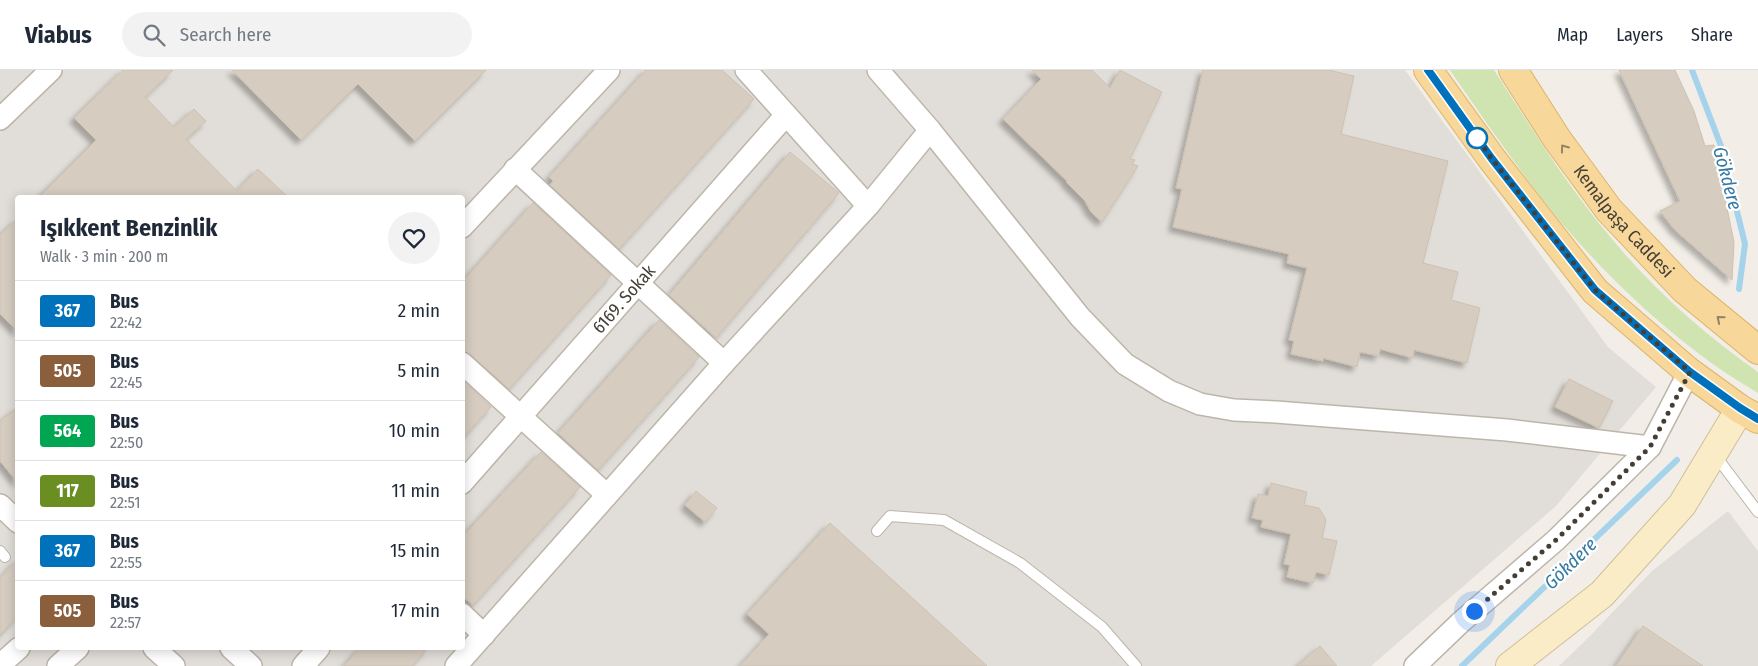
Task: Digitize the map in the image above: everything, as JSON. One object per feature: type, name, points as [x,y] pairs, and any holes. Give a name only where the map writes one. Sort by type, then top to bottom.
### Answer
[{"type":"main road","points":[[1428,70],[1492,159],[1595,290],[1690,372],[1749,414],[1714,453],[1682,505],[1602,594],[1510,666]]},
{"type":"main road","name":"Kemalpaşa Caddesi","points":[[1513,70],[1557,139],[1609,210],[1685,290],[1758,350]]},
{"type":"street","points":[[0,119],[51,70]]},
{"type":"street","points":[[465,224],[609,70]]},
{"type":"street","points":[[746,70],[868,206]]},
{"type":"street","points":[[878,70],[930,130],[1080,317],[1125,364],[1169,391],[1200,404],[1234,410],[1497,429],[1650,447]]},
{"type":"street","name":"6169. Sokak","points":[[465,480],[786,115]]},
{"type":"street","points":[[456,666],[724,363],[868,206],[930,130]]},
{"type":"street","points":[[515,169],[724,363]]},
{"type":"street","points":[[465,366],[607,495]]},
{"type":"street","points":[[1415,666],[1460,622],[1556,540],[1650,447],[1690,372]]},
{"type":"street","points":[[0,505],[15,519]]},
{"type":"street","points":[[465,617],[484,635]]},
{"type":"street","points":[[0,665],[17,650]]},
{"type":"street","points":[[58,666],[76,650]]},
{"type":"street","points":[[156,650],[174,666]]},
{"type":"street","points":[[233,650],[250,666]]},
{"type":"street","points":[[303,666],[317,650]]},
{"type":"lane","points":[[1714,453],[1758,512]]},
{"type":"lane","points":[[877,531],[890,516],[944,520],[1020,563],[1102,627],[1136,666]]},
{"type":"shaded area","points":[[0,70],[1405,70],[1608,347],[1656,387],[1556,506],[1371,666],[0,666]]},
{"type":"shaded area","points":[[1728,511],[1758,551],[1758,666],[1559,666],[1652,571]]},
{"type":"green space","points":[[1450,70],[1494,70],[1562,174],[1607,233],[1641,272],[1678,308],[1758,372],[1758,393],[1716,366],[1669,330],[1593,258],[1559,220],[1530,183]]},
{"type":"building","points":[[123,70],[173,70],[145,97],[174,127],[194,109],[206,121],[186,139],[237,191],[258,169],[286,195],[41,195],[96,140],[74,118]]},
{"type":"building","points":[[232,70],[486,70],[415,141],[358,84],[301,140]]},
{"type":"building","points":[[646,70],[722,70],[754,99],[619,249],[550,185],[553,181],[549,177]]},
{"type":"building","points":[[1032,70],[1092,70],[1110,88],[1120,70],[1162,92],[1130,159],[1135,160],[1132,164],[1138,166],[1102,222],[1091,212],[1085,201],[1067,181],[1003,119],[1041,79]]},
{"type":"building","points":[[1203,70],[1328,70],[1354,76],[1341,134],[1448,161],[1423,263],[1458,272],[1451,300],[1480,308],[1467,363],[1414,350],[1413,358],[1380,349],[1379,356],[1360,352],[1357,367],[1323,358],[1323,361],[1291,354],[1294,341],[1289,340],[1307,268],[1287,263],[1289,254],[1173,227],[1182,189],[1176,188]]},
{"type":"building","points":[[1619,70],[1675,70],[1694,111],[1705,146],[1714,145],[1734,242],[1732,280],[1675,230],[1660,211],[1680,201]]},
{"type":"building","points":[[790,152],[839,193],[716,338],[669,295]]},
{"type":"building","points":[[533,203],[611,275],[509,389],[470,354],[465,352],[465,279]]},
{"type":"building","points":[[15,221],[15,329],[0,314],[0,235]]},
{"type":"building","points":[[659,320],[699,357],[598,470],[558,433]]},
{"type":"building","points":[[1569,379],[1613,401],[1599,428],[1555,407]]},
{"type":"building","points":[[465,383],[491,407],[465,436]]},
{"type":"building","points":[[15,409],[15,479],[0,461],[0,421]]},
{"type":"building","points":[[541,452],[580,487],[473,605],[465,598],[465,534]]},
{"type":"building","points":[[1271,483],[1307,492],[1304,505],[1319,508],[1326,520],[1322,538],[1337,541],[1329,575],[1316,572],[1313,583],[1287,577],[1290,565],[1284,564],[1291,534],[1261,527],[1263,520],[1252,518],[1258,494],[1268,496]]},
{"type":"building","points":[[696,491],[717,508],[705,522],[685,505]]},
{"type":"building","points":[[830,523],[987,666],[740,666],[769,634],[747,614]]},
{"type":"building","points":[[15,562],[15,619],[0,635],[0,578]]},
{"type":"building","points":[[1643,626],[1703,666],[1616,666]]},
{"type":"building","points":[[1320,646],[1337,666],[1297,666]]},
{"type":"building","points":[[358,650],[426,650],[412,666],[344,666]]},
{"type":"waterway","name":"Gökdere","points":[[1692,70],[1721,146],[1745,244],[1739,289]]},
{"type":"waterway","name":"Gökdere","points":[[1462,666],[1677,460]]},
{"type":"bus line","name":"367","points":[[1428,70],[1492,159],[1595,290],[1690,372],[1758,419]]},
{"type":"route","points":[[1474,611],[1556,540],[1650,447],[1690,372],[1595,290],[1477,138]]}]
